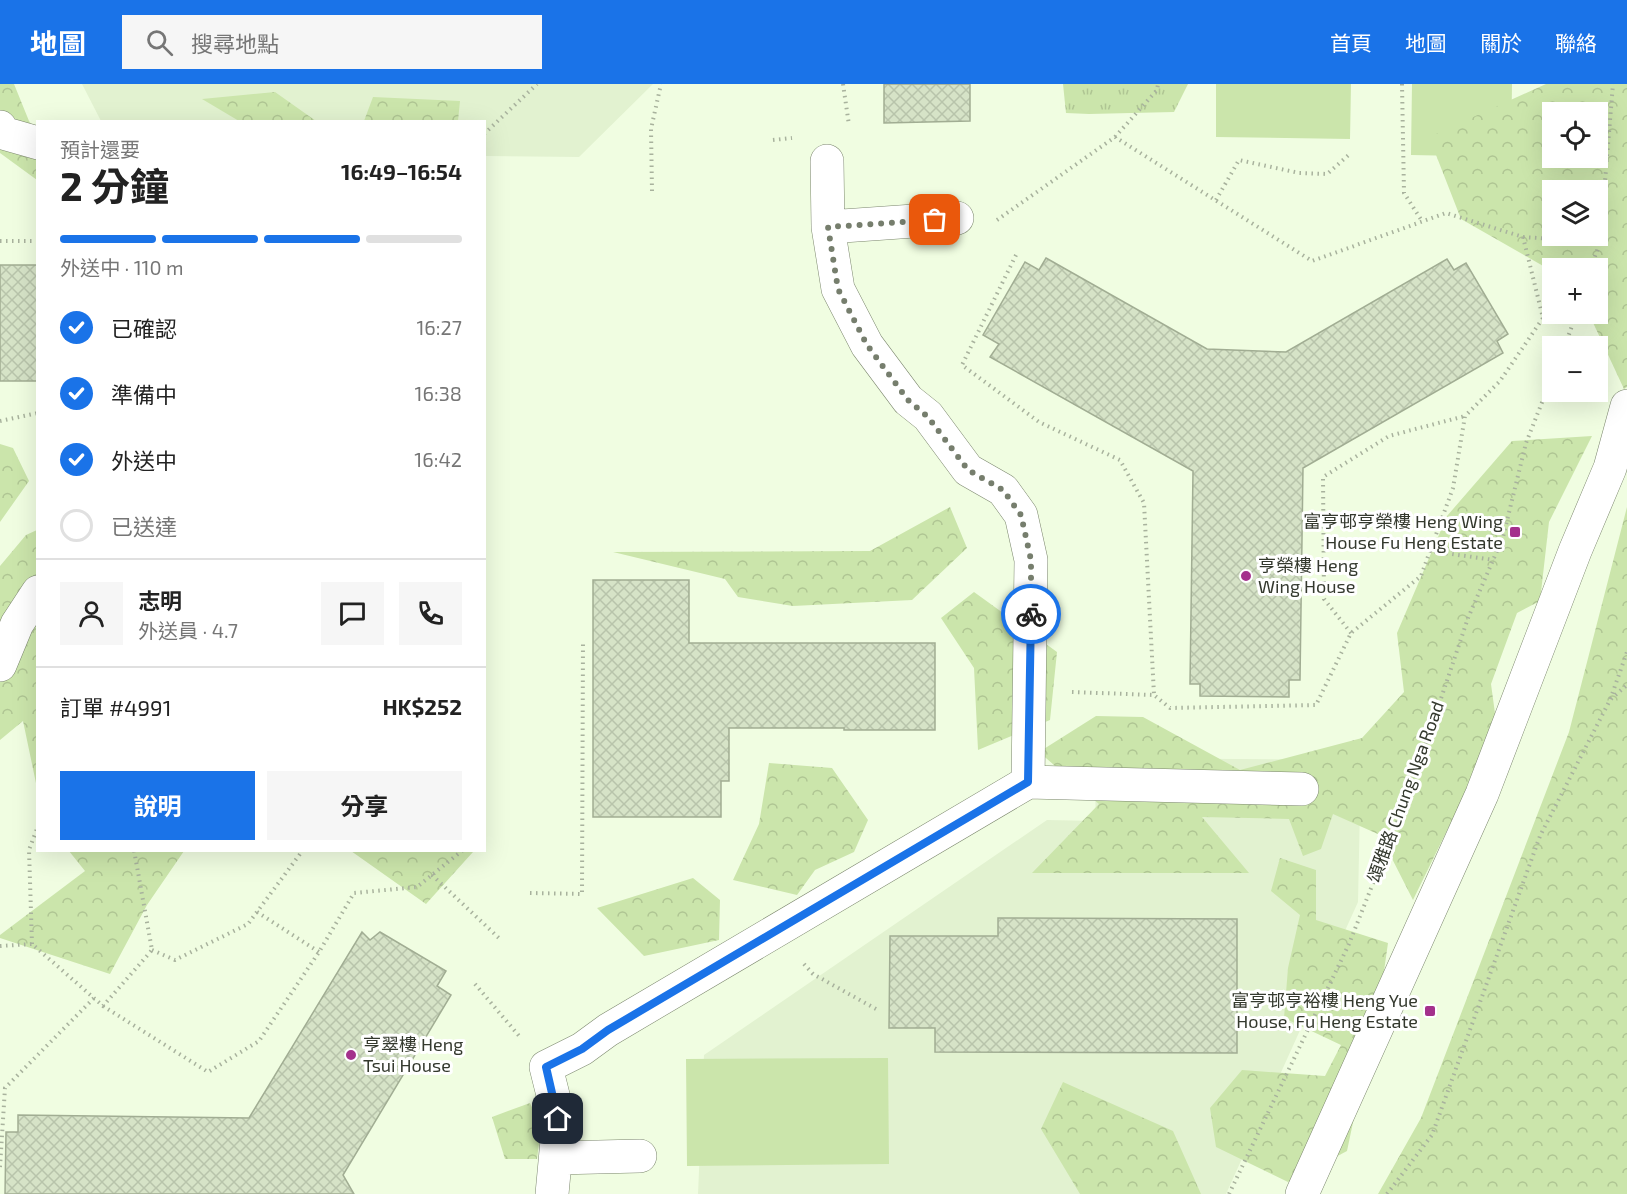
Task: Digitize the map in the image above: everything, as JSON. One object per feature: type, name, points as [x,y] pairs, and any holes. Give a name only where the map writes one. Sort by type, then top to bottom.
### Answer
[{"type":"street","points":[[0,127],[3,133],[36,142]]},
{"type":"street","points":[[827,161],[828,227],[838,289],[867,345],[908,400],[928,417],[968,470],[1003,490],[1021,515],[1031,560],[1028,782]]},
{"type":"street","points":[[828,227],[957,218]]},
{"type":"street","points":[[1302,1194],[1482,794],[1575,551],[1610,468],[1627,406]]},
{"type":"street","points":[[0,665],[17,624],[36,595]]},
{"type":"street","points":[[552,1194],[558,1119],[546,1067],[582,1049],[608,1030],[1028,782],[1302,789]]},
{"type":"street","points":[[556,1158],[640,1156]]},
{"type":"path","points":[[486,132],[537,84]]},
{"type":"path","points":[[652,191],[651,129],[662,84]]},
{"type":"path","points":[[843,84],[850,131]]},
{"type":"path","points":[[996,220],[1115,137],[1157,90],[1158,84]]},
{"type":"path","points":[[1402,84],[1404,193],[1422,221]]},
{"type":"path","points":[[1605,180],[1613,84]]},
{"type":"path","points":[[1115,137],[1312,261],[1446,213],[1523,237],[1542,238]]},
{"type":"path","points":[[1216,200],[1239,160],[1299,173],[1327,174],[1351,153]]},
{"type":"path","points":[[1351,633],[1324,599],[1323,477],[1389,436],[1465,416],[1500,381],[1543,318],[1523,237]]},
{"type":"path","points":[[0,240],[36,241]]},
{"type":"path","points":[[1016,255],[962,365],[1040,422],[1120,460],[1143,503],[1154,695]]},
{"type":"path","name":"頌雅路 Chung Nga Road","points":[[1229,1194],[1349,944],[1413,782],[1468,618],[1503,537],[1526,443],[1542,402]]},
{"type":"path","points":[[0,421],[36,413]]},
{"type":"path","points":[[1430,551],[1453,488],[1465,416]]},
{"type":"path","points":[[530,893],[582,894],[583,640]]},
{"type":"path","points":[[1387,1194],[1432,1135],[1540,836],[1610,700],[1627,652]]},
{"type":"path","points":[[1610,700],[1627,685]]},
{"type":"path","points":[[32,944],[28,850],[36,831]]},
{"type":"path","points":[[134,852],[152,950]]},
{"type":"path","points":[[152,950],[175,960],[248,924],[302,852]]},
{"type":"path","points":[[0,946],[32,944],[103,1006],[208,1072],[259,1041],[319,951],[354,893],[417,887],[461,852]]},
{"type":"path","points":[[432,875],[501,940]]},
{"type":"path","points":[[257,912],[319,951]]},
{"type":"path","points":[[103,1006],[152,950]]},
{"type":"path","points":[[801,961],[813,974],[876,1009]]},
{"type":"path","points":[[475,984],[546,1067]]},
{"type":"path","points":[[0,1167],[5,1088],[94,998]]},
{"type":"shaded area","points":[[82,84],[653,84],[579,157],[486,156],[486,120],[100,120]]},
{"type":"shaded area","points":[[1094,758],[1361,760],[1358,902],[1226,1194],[698,1194],[704,1055],[1047,820],[1096,821]]},
{"type":"green space","points":[[0,84],[14,84],[29,121],[36,132],[36,179],[0,153]]},
{"type":"green space","points":[[1063,84],[1188,84],[1174,112],[1089,114],[1066,113]]},
{"type":"green space","points":[[1216,84],[1351,84],[1350,139],[1216,137]]},
{"type":"green space","points":[[1412,84],[1512,84],[1511,157],[1411,155]]},
{"type":"green space","points":[[1546,84],[1627,84],[1627,387],[1624,389],[1608,355],[1608,336],[1599,336],[1594,324],[1608,324],[1608,258],[1542,258],[1542,265],[1461,219],[1429,137]]},
{"type":"green space","points":[[275,92],[315,120],[237,120],[202,99]]},
{"type":"green space","points":[[373,97],[460,101],[458,120],[364,120]]},
{"type":"green space","points":[[1592,436],[1549,522],[1540,601],[1517,613],[1491,684],[1497,728],[1413,900],[1380,835],[1333,814],[1321,849],[1303,856],[1289,819],[1202,817],[1249,873],[1032,873],[1099,804],[1039,752],[1096,716],[1143,717],[1240,770],[1362,738],[1404,692],[1397,633],[1447,516],[1512,441]]},
{"type":"green space","points":[[0,444],[13,448],[29,481],[0,522]]},
{"type":"green space","points":[[950,507],[967,548],[912,600],[793,606],[738,597],[725,579],[613,552],[870,551]]},
{"type":"green space","points":[[1627,507],[1627,1194],[1378,1194],[1421,1118],[1569,732]]},
{"type":"green space","points":[[36,530],[36,783],[23,721],[0,740],[0,566],[26,535]]},
{"type":"green space","points":[[974,592],[1057,652],[1050,720],[978,750],[974,668],[941,618]]},
{"type":"green space","points":[[769,763],[832,768],[868,820],[854,852],[815,870],[797,895],[733,880],[759,824]]},
{"type":"green space","points":[[70,852],[183,852],[147,905],[110,974],[0,938],[0,935],[85,871]]},
{"type":"green space","points":[[352,852],[473,852],[426,904]]},
{"type":"green space","points":[[1280,858],[1316,870],[1316,920],[1388,943],[1382,985],[1347,1151],[1288,1182],[1216,1147],[1210,1108],[1242,1070],[1325,1076],[1341,1045],[1284,1018],[1288,968],[1300,915],[1271,891]]},
{"type":"green space","points":[[693,878],[720,900],[719,940],[644,956],[597,908]]},
{"type":"green space","points":[[888,1058],[889,1164],[687,1166],[686,1059]]},
{"type":"green space","points":[[1063,1082],[1173,1131],[1201,1194],[1080,1194],[1041,1129]]},
{"type":"green space","points":[[530,1103],[541,1127],[537,1159],[505,1159],[492,1117]]},
{"type":"building","points":[[884,84],[970,84],[970,121],[884,123]]},
{"type":"building","name":"亨榮樓 Heng Wing House","points":[[1046,258],[1207,349],[1286,352],[1447,259],[1454,270],[1466,263],[1508,334],[1497,341],[1503,353],[1303,468],[1300,680],[1289,680],[1289,697],[1200,696],[1200,684],[1190,684],[1193,471],[990,357],[999,344],[983,335],[1025,262],[1039,270]]},
{"type":"building","points":[[0,265],[36,265],[36,381],[0,381]]},
{"type":"building","points":[[593,580],[689,580],[689,643],[935,643],[935,730],[729,728],[729,781],[721,781],[721,817],[593,817]]},
{"type":"building","points":[[998,918],[1237,919],[1237,1053],[935,1052],[935,1028],[889,1028],[890,936],[998,936]]},
{"type":"building","name":"亨翠樓 Heng Tsui House","points":[[362,932],[370,940],[380,932],[446,971],[437,986],[451,995],[343,1175],[354,1194],[5,1194],[6,1132],[18,1132],[18,1115],[249,1118]]},
{"type":"way so far","points":[[935,220],[828,227],[838,289],[867,345],[908,400],[928,417],[968,470],[1003,490],[1021,515],[1031,560],[1031,614]]},
{"type":"place","name":"富亨邨亨榮樓 Heng Wing House Fu Heng Estate","points":[[1515,532]]},
{"type":"place","name":"亨榮樓 Heng Wing House","points":[[1246,576]]},
{"type":"place","name":"富亨邨亨裕樓 Heng Yue House, Fu Heng Estate","points":[[1430,1011]]},
{"type":"place","name":"亨翠樓 Heng Tsui House","points":[[351,1055]]},
{"type":"route","points":[[558,1119],[546,1067],[582,1049],[608,1030],[1028,782],[1031,614]]}]
